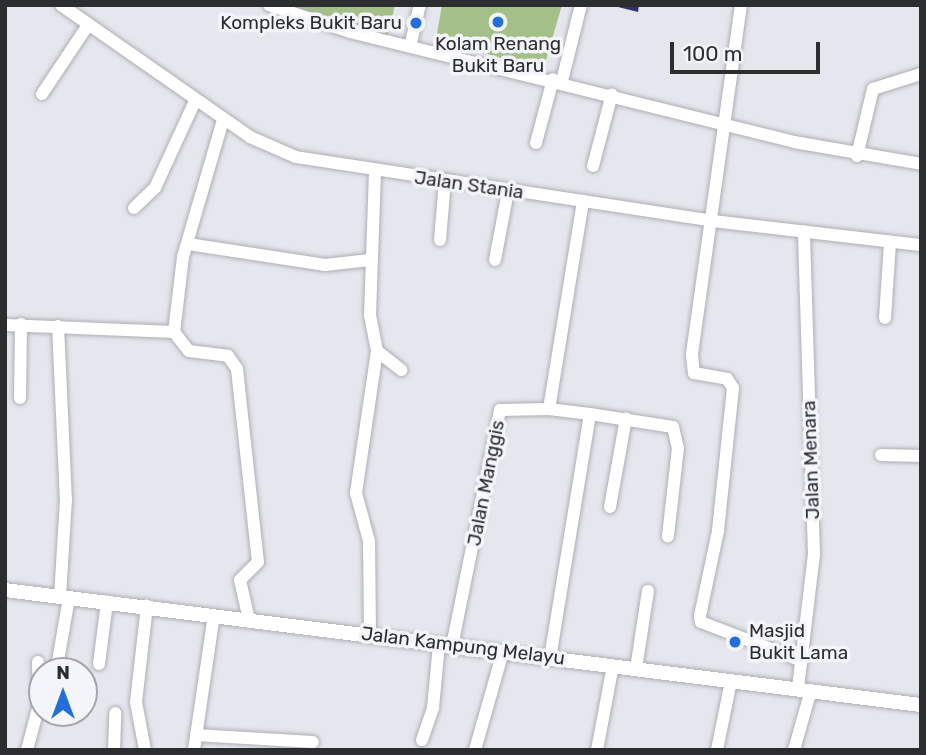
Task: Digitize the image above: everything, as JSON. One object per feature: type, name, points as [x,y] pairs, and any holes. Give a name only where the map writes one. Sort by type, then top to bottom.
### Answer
[{"type":"main road","name":"Jalan Kampung Melayu","points":[[5,590],[921,705]]},
{"type":"street","name":"Jalan Stania","points":[[61,5],[86,28],[271,149],[375,172],[712,221],[921,245]]},
{"type":"street","points":[[269,5],[287,16],[416,45],[728,125],[857,156],[921,164]]},
{"type":"street","points":[[416,45],[420,5]]},
{"type":"street","points":[[536,143],[582,5]]},
{"type":"street","points":[[741,5],[728,125],[692,366],[698,375],[727,379],[733,388],[701,622],[802,661]]},
{"type":"street","points":[[42,94],[86,28]]},
{"type":"street","points":[[857,156],[873,89],[921,74]]},
{"type":"street","points":[[593,166],[612,94]]},
{"type":"street","points":[[134,208],[155,188],[195,101]]},
{"type":"street","points":[[174,332],[188,244],[223,120]]},
{"type":"street","points":[[370,634],[369,541],[356,493],[377,351],[370,260],[375,172]]},
{"type":"street","points":[[440,240],[445,181]]},
{"type":"street","points":[[495,260],[508,191]]},
{"type":"street","points":[[583,201],[549,409],[661,422],[677,438],[668,536]]},
{"type":"street","name":"Jalan Menara","points":[[794,750],[804,689],[802,661],[814,554],[804,231]]},
{"type":"street","points":[[885,318],[890,242]]},
{"type":"street","points":[[188,244],[325,265],[370,260]]},
{"type":"street","points":[[20,398],[21,324]]},
{"type":"street","points":[[5,325],[174,332],[190,351],[234,360],[258,562],[240,580],[243,619]]},
{"type":"street","points":[[58,326],[66,499],[65,597],[58,657]]},
{"type":"street","points":[[377,351],[401,370]]},
{"type":"street","name":"Jalan Manggis","points":[[446,645],[500,410],[549,409]]},
{"type":"street","points":[[550,658],[590,414]]},
{"type":"street","points":[[610,507],[626,418]]},
{"type":"street","points":[[881,455],[921,456]]},
{"type":"street","points":[[636,668],[648,591]]},
{"type":"street","points":[[99,664],[107,602]]},
{"type":"street","points":[[145,750],[136,702],[147,606]]},
{"type":"street","points":[[194,750],[214,615]]},
{"type":"street","points":[[422,740],[433,708],[446,645]]},
{"type":"street","points":[[475,750],[503,652]]},
{"type":"street","points":[[597,750],[613,665]]},
{"type":"street","points":[[716,750],[731,681]]},
{"type":"street","points":[[114,750],[115,713]]},
{"type":"street","points":[[27,750],[33,727]]},
{"type":"street","points":[[196,735],[313,742]]},
{"type":"green space","points":[[269,5],[395,5],[386,42]]},
{"type":"green space","name":"Kolam Renang Bukit Baru","points":[[442,5],[562,5],[543,70],[436,39]]},
{"type":"building","points":[[610,5],[639,5],[638,12]]},
{"type":"place","name":"Kolam Renang Bukit Baru","points":[[498,22]]},
{"type":"place","name":"Kompleks Bukit Baru","points":[[416,23]]},
{"type":"place","name":"Masjid Bukit Lama","points":[[735,642]]}]
